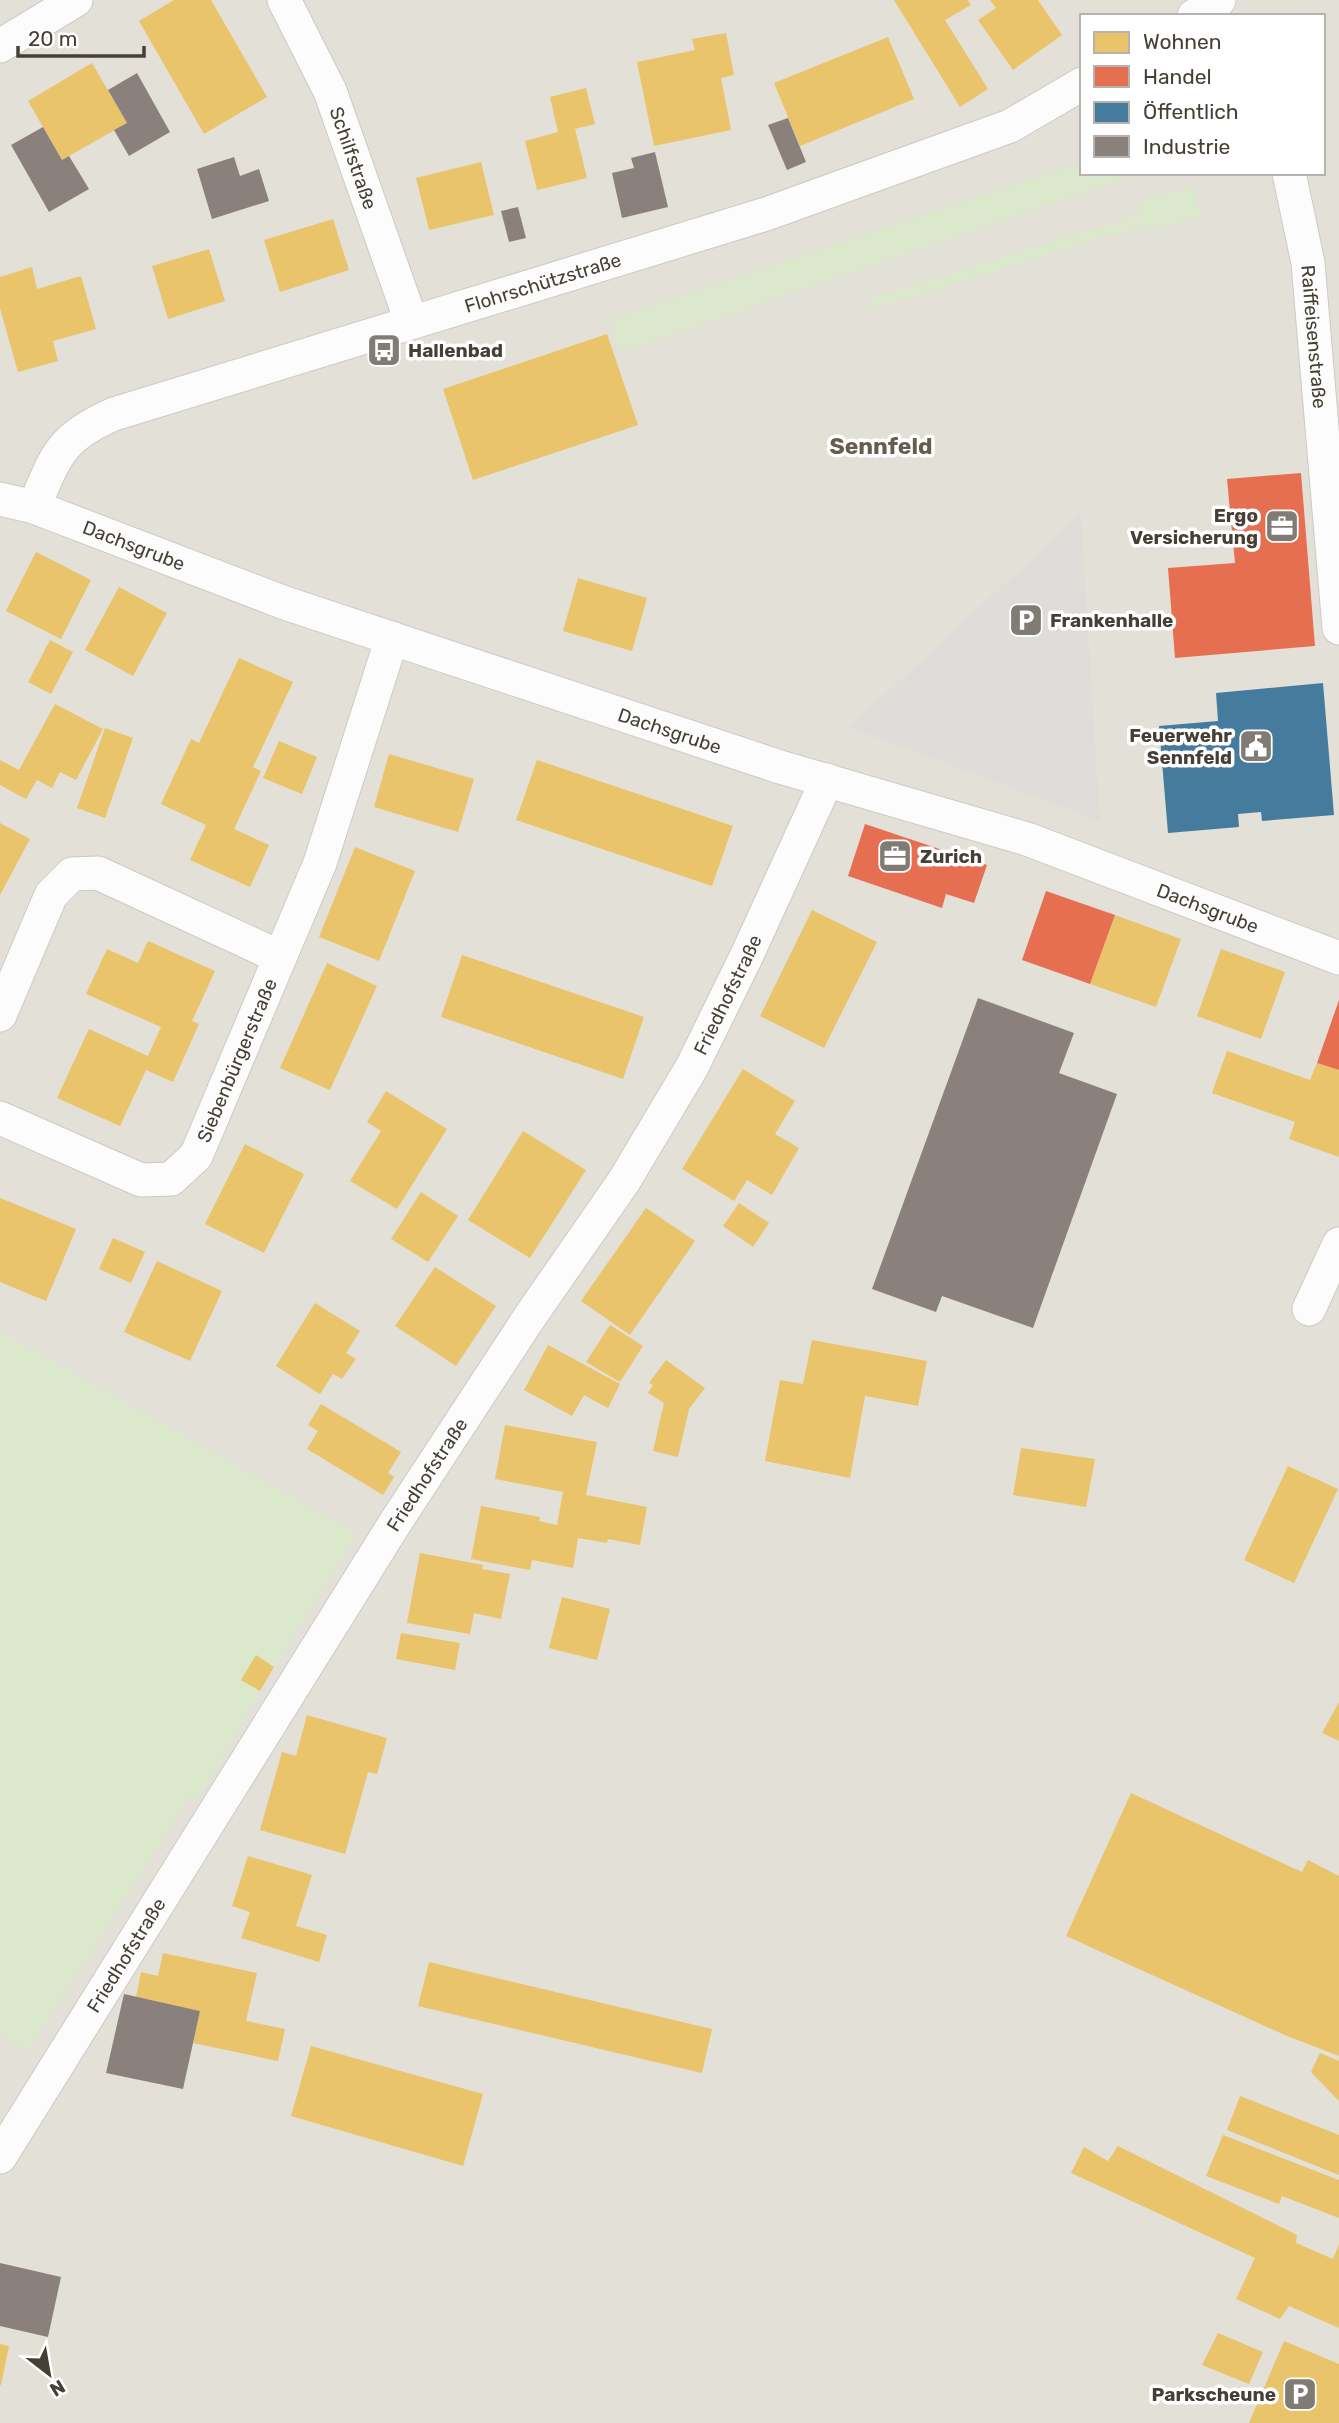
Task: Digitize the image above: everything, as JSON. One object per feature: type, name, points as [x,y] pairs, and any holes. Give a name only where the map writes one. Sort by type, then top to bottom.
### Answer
[{"type":"street","points":[[0,46],[76,0]]},
{"type":"street","name":"Schilfstraße","points":[[284,0],[330,91],[411,321]]},
{"type":"street","points":[[1197,14],[1219,0]]},
{"type":"street","name":"Flohrschützstraße","points":[[34,507],[55,457],[70,439],[93,423],[114,414],[766,214],[1010,126],[1080,86]]},
{"type":"street","name":"Raiffeisenstraße","points":[[1289,175],[1308,263],[1339,628]]},
{"type":"street","name":"Dachsgrube","points":[[0,499],[34,507],[285,603],[780,767],[1027,839],[1339,958]]},
{"type":"street","name":"Siebenbürgerstraße","points":[[0,1118],[141,1180],[171,1179],[196,1156],[320,863],[392,638]]},
{"type":"street","name":"Friedhofstraße","points":[[0,2157],[395,1523],[529,1318],[624,1181],[692,1067],[827,780]]},
{"type":"street","name":"Siebenbürgerstraße","points":[[0,1016],[51,895],[72,874],[98,873],[280,957]]},
{"type":"street","points":[[1309,1309],[1339,1244]]},
{"type":"shaded area","points":[[0,0],[1339,0],[1339,2423],[0,2423],[0,1743],[40,1697],[197,1798],[356,1534],[0,1332]]},
{"type":"shaded area","name":"Frankenhalle","points":[[1081,514],[1100,821],[849,727]]},
{"type":"green space","points":[[1080,163],[1080,175],[1134,175],[621,352],[611,320]]},
{"type":"green space","points":[[1192,186],[1201,216],[1148,232],[1145,225],[873,309],[870,298],[1141,214],[1138,203]]},
{"type":"green space","points":[[0,1332],[357,1534],[274,1667],[197,1799],[190,1796],[27,2052],[0,2032]]},
{"type":"building: Wohnen","points":[[174,0],[211,0],[267,97],[204,134],[139,21]]},
{"type":"building: Wohnen","points":[[894,0],[968,0],[971,5],[945,20],[988,89],[960,107]]},
{"type":"building: Wohnen","points":[[990,0],[1038,0],[1062,35],[1013,70],[978,20],[996,8]]},
{"type":"building: Wohnen","points":[[726,33],[734,75],[721,78],[731,130],[654,146],[637,62],[695,50],[692,39]]},
{"type":"building: Wohnen","points":[[888,37],[914,99],[800,146],[774,83]]},
{"type":"building: Wohnen","points":[[92,63],[127,123],[62,160],[28,101]]},
{"type":"building: Wohnen","points":[[586,88],[595,124],[575,129],[587,178],[537,190],[525,141],[558,132],[550,97]]},
{"type":"building: Wohnen","points":[[481,162],[494,215],[429,230],[416,178]]},
{"type":"building: Wohnen","points":[[333,219],[349,270],[280,292],[264,240]]},
{"type":"building: Wohnen","points":[[209,249],[225,301],[168,319],[152,266]]},
{"type":"building: Wohnen","points":[[32,267],[37,289],[81,276],[96,329],[53,341],[58,361],[18,372],[0,308],[0,277]]},
{"type":"building: Wohnen","points":[[607,334],[638,425],[473,480],[443,389]]},
{"type":"building: Wohnen","points":[[36,552],[91,580],[61,639],[6,611]]},
{"type":"building: Wohnen","points":[[578,578],[647,598],[632,651],[563,631]]},
{"type":"building: Wohnen","points":[[119,587],[167,613],[133,676],[85,650]]},
{"type":"building: Wohnen","points":[[50,640],[73,652],[51,694],[28,682]]},
{"type":"building: Wohnen","points":[[239,658],[293,682],[253,767],[261,771],[234,829],[269,845],[250,887],[190,860],[206,825],[161,804],[191,739],[199,743]]},
{"type":"building: Wohnen","points":[[55,704],[103,729],[76,780],[60,772],[52,788],[37,780],[26,799],[0,785],[0,760],[19,770]]},
{"type":"building: Wohnen","points":[[105,728],[133,738],[105,818],[77,808]]},
{"type":"building: Wohnen","points":[[279,741],[317,757],[302,794],[263,778]]},
{"type":"building: Wohnen","points":[[389,754],[474,779],[458,832],[374,807]]},
{"type":"building: Wohnen","points":[[537,760],[733,826],[712,886],[516,820]]},
{"type":"building: Wohnen","points":[[0,823],[30,839],[0,895]]},
{"type":"building: Wohnen","points":[[355,847],[415,871],[379,961],[319,937]]},
{"type":"building: Wohnen","points":[[812,910],[877,942],[824,1048],[760,1016]]},
{"type":"building: Wohnen","points":[[1115,915],[1181,939],[1156,1007],[1090,984]]},
{"type":"building: Wohnen","points":[[148,941],[215,971],[192,1021],[199,1024],[173,1082],[146,1070],[120,1126],[57,1098],[89,1029],[148,1056],[161,1027],[86,994],[107,949],[138,963]]},
{"type":"building: Wohnen","points":[[1221,949],[1285,972],[1261,1039],[1197,1016]]},
{"type":"building: Wohnen","points":[[462,955],[644,1017],[623,1079],[441,1017]]},
{"type":"building: Wohnen","points":[[327,963],[377,986],[330,1090],[280,1068]]},
{"type":"building: Wohnen","points":[[1227,1051],[1310,1080],[1317,1063],[1339,1070],[1339,1157],[1289,1139],[1295,1122],[1212,1093]]},
{"type":"building: Wohnen","points":[[743,1069],[795,1101],[775,1134],[799,1148],[772,1195],[747,1180],[734,1201],[682,1169]]},
{"type":"building: Wohnen","points":[[386,1091],[447,1129],[397,1209],[350,1181],[381,1131],[367,1122]]},
{"type":"building: Wohnen","points":[[523,1131],[586,1170],[530,1258],[468,1220]]},
{"type":"building: Wohnen","points":[[245,1144],[304,1174],[264,1253],[205,1224]]},
{"type":"building: Wohnen","points":[[421,1192],[458,1216],[428,1262],[391,1239]]},
{"type":"building: Wohnen","points":[[0,1198],[76,1229],[46,1301],[0,1282]]},
{"type":"building: Wohnen","points":[[739,1203],[769,1223],[753,1247],[723,1226]]},
{"type":"building: Wohnen","points":[[646,1208],[695,1241],[630,1335],[581,1301]]},
{"type":"building: Wohnen","points":[[113,1238],[145,1252],[131,1283],[99,1269]]},
{"type":"building: Wohnen","points":[[157,1261],[222,1291],[190,1361],[124,1332]]},
{"type":"building: Wohnen","points":[[435,1267],[496,1306],[456,1366],[395,1326]]},
{"type":"building: Wohnen","points":[[315,1303],[360,1331],[346,1353],[356,1359],[342,1379],[333,1374],[320,1394],[276,1366]]},
{"type":"building: Wohnen","points":[[610,1325],[643,1346],[620,1382],[586,1362]]},
{"type":"building: Wohnen","points":[[812,1340],[927,1361],[918,1406],[865,1396],[850,1478],[765,1461],[780,1380],[803,1384]]},
{"type":"building: Wohnen","points":[[548,1345],[620,1384],[608,1408],[584,1395],[572,1416],[524,1390]]},
{"type":"building: Wohnen","points":[[666,1360],[705,1388],[689,1409],[678,1457],[653,1451],[664,1403],[648,1393],[653,1385],[649,1383]]},
{"type":"building: Wohnen","points":[[321,1404],[401,1452],[388,1473],[394,1477],[383,1495],[307,1449],[318,1431],[308,1425]]},
{"type":"building: Wohnen","points":[[505,1425],[597,1442],[586,1495],[647,1507],[640,1545],[608,1539],[607,1543],[578,1538],[573,1568],[532,1560],[530,1570],[471,1559],[481,1506],[540,1517],[539,1521],[557,1525],[563,1492],[495,1479]]},
{"type":"building: Wohnen","points":[[1021,1448],[1095,1459],[1086,1507],[1013,1495]]},
{"type":"building: Wohnen","points":[[1288,1466],[1338,1489],[1294,1583],[1244,1560]]},
{"type":"building: Wohnen","points":[[420,1553],[483,1565],[482,1569],[510,1574],[501,1619],[474,1613],[470,1634],[407,1623]]},
{"type":"building: Wohnen","points":[[562,1597],[610,1609],[597,1660],[549,1648]]},
{"type":"building: Wohnen","points":[[401,1633],[460,1643],[455,1670],[396,1659]]},
{"type":"building: Wohnen","points":[[256,1655],[274,1667],[260,1691],[241,1680]]},
{"type":"building: Wohnen","points":[[1339,1702],[1339,1741],[1322,1733]]},
{"type":"building: Wohnen","points":[[307,1715],[387,1738],[377,1774],[368,1772],[345,1854],[260,1830],[282,1752],[296,1756]]},
{"type":"building: Wohnen","points":[[1131,1793],[1302,1872],[1308,1860],[1339,1876],[1339,2056],[1287,2036],[1066,1936]]},
{"type":"building: Wohnen","points":[[248,1856],[312,1875],[296,1926],[327,1935],[319,1962],[241,1938],[250,1912],[232,1906]]},
{"type":"building: Wohnen","points":[[163,1953],[257,1973],[246,2021],[285,2029],[278,2061],[193,2043],[200,2011],[136,1997],[141,1972],[158,1976]]},
{"type":"building: Wohnen","points":[[429,1962],[712,2029],[702,2073],[418,2006]]},
{"type":"building: Wohnen","points":[[311,2046],[483,2094],[463,2166],[291,2116]]},
{"type":"building: Wohnen","points":[[1320,2053],[1339,2061],[1339,2101],[1311,2072]]},
{"type":"building: Wohnen","points":[[1240,2096],[1339,2135],[1339,2175],[1227,2130]]},
{"type":"building: Wohnen","points":[[1223,2135],[1339,2180],[1339,2218],[1282,2196],[1279,2204],[1206,2176]]},
{"type":"building: Wohnen","points":[[1118,2146],[1297,2235],[1296,2243],[1333,2259],[1339,2244],[1339,2328],[1289,2306],[1280,2319],[1236,2299],[1255,2258],[1071,2173],[1084,2147],[1108,2161]]},
{"type":"building: Wohnen","points":[[1218,2333],[1263,2352],[1249,2384],[1202,2365]]},
{"type":"building: Wohnen","name":"Parkscheune","points":[[1284,2341],[1339,2364],[1339,2423],[1249,2423]]},
{"type":"building: Wohnen","points":[[0,2344],[9,2346],[1,2385],[0,2385]]},
{"type":"building: Handel","points":[[1301,473],[1315,646],[1175,658],[1168,568],[1235,563],[1227,479]]},
{"type":"building: Handel","points":[[865,824],[987,865],[974,903],[946,894],[942,908],[848,876]]},
{"type":"building: Handel","points":[[1046,891],[1115,915],[1090,984],[1022,960]]},
{"type":"building: Handel","points":[[1339,1000],[1339,1070],[1317,1063]]},
{"type":"building: Öffentlich","points":[[1323,683],[1334,815],[1262,821],[1261,812],[1238,814],[1239,827],[1168,833],[1159,726],[1218,721],[1216,693]]},
{"type":"building: Industrie","points":[[137,73],[170,132],[129,156],[114,130],[127,123],[108,90]]},
{"type":"building: Industrie","points":[[788,118],[806,162],[787,170],[768,125]]},
{"type":"building: Industrie","points":[[43,127],[62,160],[69,156],[89,189],[49,212],[11,145]]},
{"type":"building: Industrie","points":[[655,152],[668,207],[622,218],[612,173],[634,168],[631,158]]},
{"type":"building: Industrie","points":[[234,157],[240,176],[259,169],[269,201],[212,219],[197,169]]},
{"type":"building: Industrie","points":[[518,207],[526,238],[509,242],[501,211]]},
{"type":"building: Industrie","points":[[978,998],[1074,1033],[1059,1073],[1117,1094],[1033,1328],[942,1296],[936,1312],[872,1289]]},
{"type":"building: Industrie","points":[[124,1994],[200,2011],[183,2089],[106,2073]]},
{"type":"building: Industrie","points":[[0,2263],[61,2277],[48,2337],[0,2326]]},
{"type":"place","name":"Hallenbad","points":[[384,350]]},
{"type":"place","name":"Ergo Versicherung","points":[[1282,526]]},
{"type":"place","name":"Frankenhalle","points":[[1026,620]]},
{"type":"place","name":"Feuerwehr Sennfeld","points":[[1256,746]]},
{"type":"place","name":"Zurich","points":[[895,856]]},
{"type":"place","name":"Parkscheune","points":[[1300,2394]]},
{"type":"district","name":"Sennfeld","points":[[881,446]]}]
